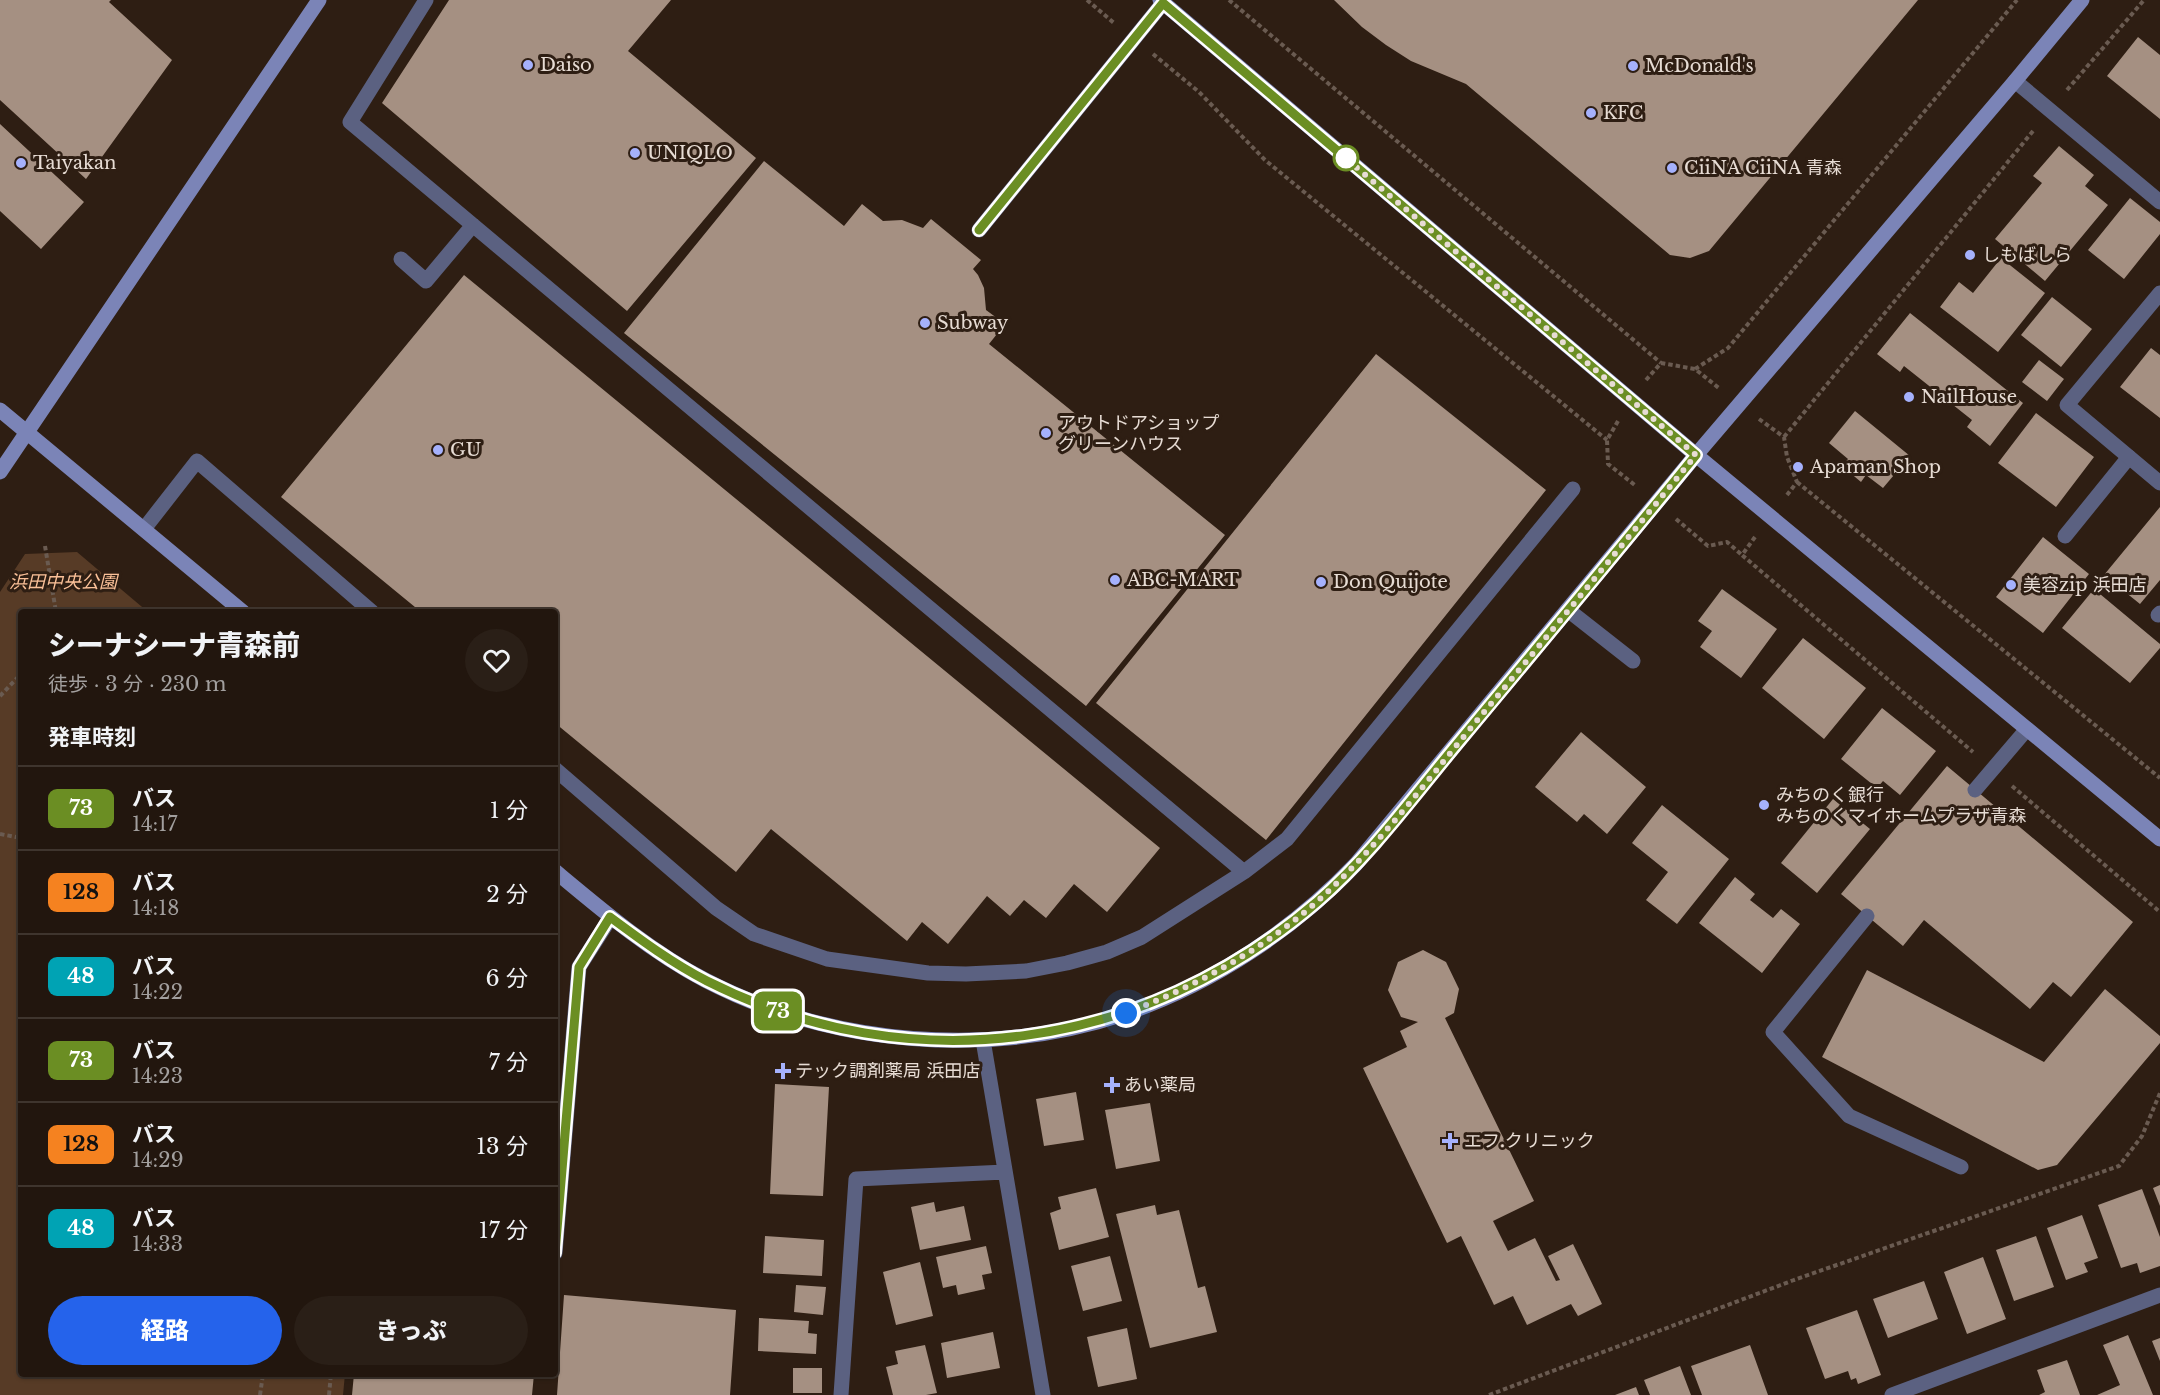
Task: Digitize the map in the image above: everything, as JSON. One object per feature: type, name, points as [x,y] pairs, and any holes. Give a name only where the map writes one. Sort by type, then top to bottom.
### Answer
[{"type":"street","points":[[0,472],[319,0]]},
{"type":"street","points":[[426,0],[351,122],[1244,872]]},
{"type":"street","points":[[558,874],[610,917],[671,961],[706,981],[787,1014],[835,1027],[884,1036],[933,1041],[983,1040],[1078,1026],[1126,1013],[1172,995],[1214,974],[1284,929],[1317,902],[1356,864],[1696,455],[2082,0]]},
{"type":"street","points":[[979,230],[1134,39],[1161,1],[1696,455],[2160,839]]},
{"type":"street","points":[[2015,81],[2160,202]]},
{"type":"street","points":[[401,259],[426,281],[473,225]]},
{"type":"street","points":[[2160,293],[2067,405],[2160,483]]},
{"type":"street","points":[[0,410],[239,609]]},
{"type":"street","points":[[2065,536],[2129,457]]},
{"type":"street","points":[[144,529],[197,461],[369,609]]},
{"type":"street","points":[[558,772],[716,908],[754,934],[827,959],[928,973],[966,974],[1026,971],[1107,952],[1142,937],[1244,872],[1287,839],[1574,489]]},
{"type":"street","points":[[1569,610],[1633,661]]},
{"type":"street","points":[[1975,789],[2027,729]]},
{"type":"street","points":[[1867,916],[1773,1032],[1849,1116],[1961,1167]]},
{"type":"street","points":[[558,1217],[579,967],[610,917]]},
{"type":"street","points":[[983,1040],[1042,1395]]},
{"type":"street","points":[[841,1395],[856,1179],[1005,1172]]},
{"type":"street","points":[[1892,1395],[2160,1295]]},
{"type":"path","points":[[1087,0],[1199,92],[1265,160],[1607,440]]},
{"type":"path","points":[[1229,0],[1661,363]]},
{"type":"path","points":[[1695,369],[1728,348],[2017,0]]},
{"type":"path","points":[[1784,437],[2050,110],[2144,0]]},
{"type":"path","points":[[1797,482],[2160,778]]},
{"type":"path","points":[[1771,517],[1742,555],[2160,912]]},
{"type":"path","points":[[45,546],[56,609]]},
{"type":"path","points":[[0,696],[18,677]]},
{"type":"path","points":[[0,834],[18,837]]},
{"type":"path","points":[[1489,1395],[1794,1280],[2119,1166],[2142,1136],[2160,1093]]},
{"type":"path","points":[[260,1395],[262,1377]]},
{"type":"path","points":[[329,1395],[331,1377]]},
{"type":"green space","name":"浜田中央公園","points":[[77,552],[144,609],[18,609],[18,1377],[345,1377],[343,1395],[0,1395],[0,592],[25,554]]},
{"type":"building","points":[[0,0],[111,0],[109,2],[172,60],[86,179],[0,100]]},
{"type":"building","points":[[449,0],[671,0],[628,51],[756,158],[627,311],[382,103]]},
{"type":"building","name":"CiiNA CiiNA 青森","points":[[1334,0],[1918,0],[1709,251],[1690,258],[1670,255],[1466,84],[1411,61],[1362,27]]},
{"type":"building","points":[[2138,37],[2160,55],[2160,119],[2107,76]]},
{"type":"building","name":"Taiyakan","points":[[0,124],[84,202],[41,249],[0,211]]},
{"type":"building","points":[[2059,146],[2094,175],[2085,186],[2108,205],[2045,281],[1995,239],[2042,183],[2033,176]]},
{"type":"building","points":[[764,161],[844,226],[862,204],[883,221],[902,220],[923,228],[931,219],[981,260],[973,269],[984,288],[986,310],[1005,324],[989,344],[1225,535],[1086,706],[624,333]]},
{"type":"building","points":[[2130,198],[2160,222],[2160,234],[2124,279],[2088,250]]},
{"type":"building","points":[[2001,258],[2045,293],[1998,352],[1940,307],[1959,282],[1973,293]]},
{"type":"building","points":[[464,275],[1160,848],[1107,912],[1074,884],[1046,918],[1024,900],[1010,916],[987,896],[948,944],[922,922],[907,941],[771,829],[736,872],[558,725],[558,609],[417,609],[281,497]]},
{"type":"building","points":[[2052,297],[2092,329],[2061,367],[2021,335]]},
{"type":"building","points":[[1910,313],[2023,403],[1990,446],[1967,427],[1972,420],[1904,366],[1900,372],[1877,354]]},
{"type":"building","points":[[2151,348],[2160,355],[2160,418],[2120,387]]},
{"type":"building","points":[[1376,354],[1546,490],[1266,840],[1096,703]]},
{"type":"building","points":[[2039,360],[2064,379],[2047,401],[2022,382]]},
{"type":"building","points":[[1855,411],[1910,456],[1883,488],[1866,475],[1861,482],[1842,466],[1848,459],[1829,443]]},
{"type":"building","points":[[2036,413],[2094,457],[2056,507],[1998,463]]},
{"type":"building","points":[[2160,507],[2160,580],[2140,604],[2104,575]]},
{"type":"building","points":[[2043,537],[2089,574],[2043,633],[1996,597]]},
{"type":"building","points":[[1722,589],[1777,629],[1741,678],[1700,647],[1712,631],[1698,621]]},
{"type":"building","points":[[2094,589],[2160,644],[2160,648],[2130,683],[2062,628]]},
{"type":"building","points":[[1803,638],[1866,688],[1824,739],[1762,688]]},
{"type":"building","points":[[1882,708],[1936,751],[1900,795],[1883,781],[1877,788],[1841,759]]},
{"type":"building","points":[[1581,732],[1646,787],[1607,834],[1584,814],[1577,822],[1535,787]]},
{"type":"building","points":[[1947,766],[2133,922],[2071,997],[2053,982],[2030,1009],[1924,920],[1903,946],[1841,894]]},
{"type":"building","points":[[1833,799],[1870,829],[1817,893],[1781,863]]},
{"type":"building","points":[[1662,805],[1729,859],[1677,924],[1646,900],[1668,872],[1632,843]]},
{"type":"building","points":[[1735,877],[1755,894],[1750,900],[1773,918],[1781,909],[1800,924],[1762,973],[1699,923]]},
{"type":"building","points":[[1423,950],[1446,962],[1459,989],[1454,1013],[1445,1018],[1534,1201],[1493,1221],[1508,1251],[1535,1238],[1556,1281],[1560,1280],[1548,1256],[1573,1244],[1602,1304],[1578,1316],[1571,1304],[1527,1325],[1513,1296],[1494,1305],[1461,1236],[1447,1243],[1363,1068],[1407,1047],[1400,1031],[1418,1022],[1401,1017],[1388,990],[1398,962]]},
{"type":"building","points":[[1867,970],[2044,1062],[2105,989],[2160,1036],[2160,1043],[2057,1165],[2038,1170],[1822,1057]]},
{"type":"building","points":[[775,1084],[829,1087],[823,1196],[770,1194]]},
{"type":"building","points":[[1076,1092],[1084,1140],[1044,1146],[1036,1099]]},
{"type":"building","points":[[1150,1103],[1160,1161],[1116,1169],[1105,1110]]},
{"type":"building","points":[[2160,1185],[2160,1206],[2153,1188]]},
{"type":"building","points":[[1096,1188],[1109,1237],[1059,1250],[1050,1213],[1061,1209],[1058,1197]]},
{"type":"building","points":[[2142,1189],[2160,1237],[2160,1266],[2140,1273],[2137,1263],[2121,1268],[2098,1205]]},
{"type":"building","points":[[934,1202],[936,1212],[964,1206],[971,1240],[920,1250],[911,1207]]},
{"type":"building","points":[[1155,1205],[1157,1215],[1179,1210],[1198,1288],[1205,1286],[1217,1332],[1150,1348],[1116,1214]]},
{"type":"building","points":[[2082,1215],[2098,1258],[2084,1263],[2088,1272],[2066,1280],[2047,1228]]},
{"type":"building","points":[[765,1236],[824,1240],[822,1276],[763,1273]]},
{"type":"building","points":[[2036,1236],[2054,1287],[2014,1301],[1996,1250]]},
{"type":"building","points":[[986,1246],[992,1273],[982,1275],[985,1289],[958,1295],[956,1285],[943,1288],[936,1257]]},
{"type":"building","points":[[1110,1256],[1122,1301],[1083,1311],[1071,1266]]},
{"type":"building","points":[[1983,1257],[2006,1319],[1967,1334],[1944,1272]]},
{"type":"building","points":[[920,1262],[933,1316],[896,1325],[883,1272]]},
{"type":"building","points":[[1924,1281],[1938,1319],[1888,1338],[1873,1299]]},
{"type":"building","points":[[796,1285],[826,1287],[823,1315],[794,1312]]},
{"type":"building","points":[[564,1295],[736,1310],[730,1395],[557,1395]]},
{"type":"building","points":[[1857,1310],[1881,1375],[1858,1384],[1856,1378],[1851,1380],[1848,1371],[1825,1379],[1806,1328]]},
{"type":"building","points":[[759,1318],[809,1321],[808,1333],[817,1334],[816,1354],[758,1351]]},
{"type":"building","points":[[1127,1328],[1137,1379],[1098,1387],[1087,1337]]},
{"type":"building","points":[[993,1332],[1000,1368],[947,1378],[941,1343]]},
{"type":"building","points":[[2128,1335],[2153,1395],[2097,1395],[2120,1385],[2103,1345]]},
{"type":"building","points":[[2160,1338],[2160,1361],[2152,1341]]},
{"type":"building","points":[[925,1345],[937,1393],[893,1395],[886,1367],[898,1364],[895,1351]]},
{"type":"building","points":[[1750,1345],[1768,1395],[1702,1395],[1691,1366]]},
{"type":"building","points":[[2067,1360],[2080,1395],[2039,1395],[2045,1392],[2037,1370]]},
{"type":"building","points":[[1680,1366],[1691,1395],[1650,1395],[1644,1380]]},
{"type":"building","points":[[793,1368],[822,1368],[822,1393],[793,1393]]},
{"type":"building","points":[[354,1377],[534,1377],[532,1395],[352,1395]]},
{"type":"building","points":[[1636,1387],[1639,1395],[1615,1395]]},
{"type":"bus line","name":"73","points":[[558,1217],[579,967],[610,917],[671,961],[706,981],[748,1000],[787,1014],[835,1027],[884,1036],[933,1041],[983,1040],[1027,1035],[1078,1026],[1126,1013],[1172,995],[1214,974],[1284,929],[1317,902],[1356,864],[1696,455],[1163,3],[979,230]]},
{"type":"place","name":"Daiso","points":[[528,65]]},
{"type":"place","name":"McDonald's","points":[[1633,66]]},
{"type":"place","name":"KFC","points":[[1591,113]]},
{"type":"place","name":"UNIQLO","points":[[635,153]]},
{"type":"place","name":"Taiyakan","points":[[21,163]]},
{"type":"place","name":"CiiNA CiiNA 青森","points":[[1672,168]]},
{"type":"place","name":"しもばしら","points":[[1970,255]]},
{"type":"place","name":"Subway","points":[[925,323]]},
{"type":"place","name":"NailHouse","points":[[1909,397]]},
{"type":"place","name":"アウトドアショップ グリーンハウス","points":[[1046,433]]},
{"type":"place","name":"GU","points":[[438,450]]},
{"type":"place","name":"Apaman Shop","points":[[1798,467]]},
{"type":"place","name":"ABC-MART","points":[[1115,580]]},
{"type":"place","name":"Don Quijote","points":[[1321,582]]},
{"type":"place","name":"美容zip 浜田店","points":[[2011,585]]},
{"type":"place","name":"みちのく銀行 みちのくマイホームプラザ青森","points":[[1764,805]]},
{"type":"place","name":"テック調剤薬局 浜田店","points":[[783,1071]]},
{"type":"place","name":"あい薬局","points":[[1112,1085]]},
{"type":"place","name":"エフ.クリニック","points":[[1450,1141]]},
{"type":"route","points":[[1126,1013],[1172,995],[1251,952],[1284,929],[1336,884],[1400,813],[1696,455],[1343,156],[1346,158]]}]
